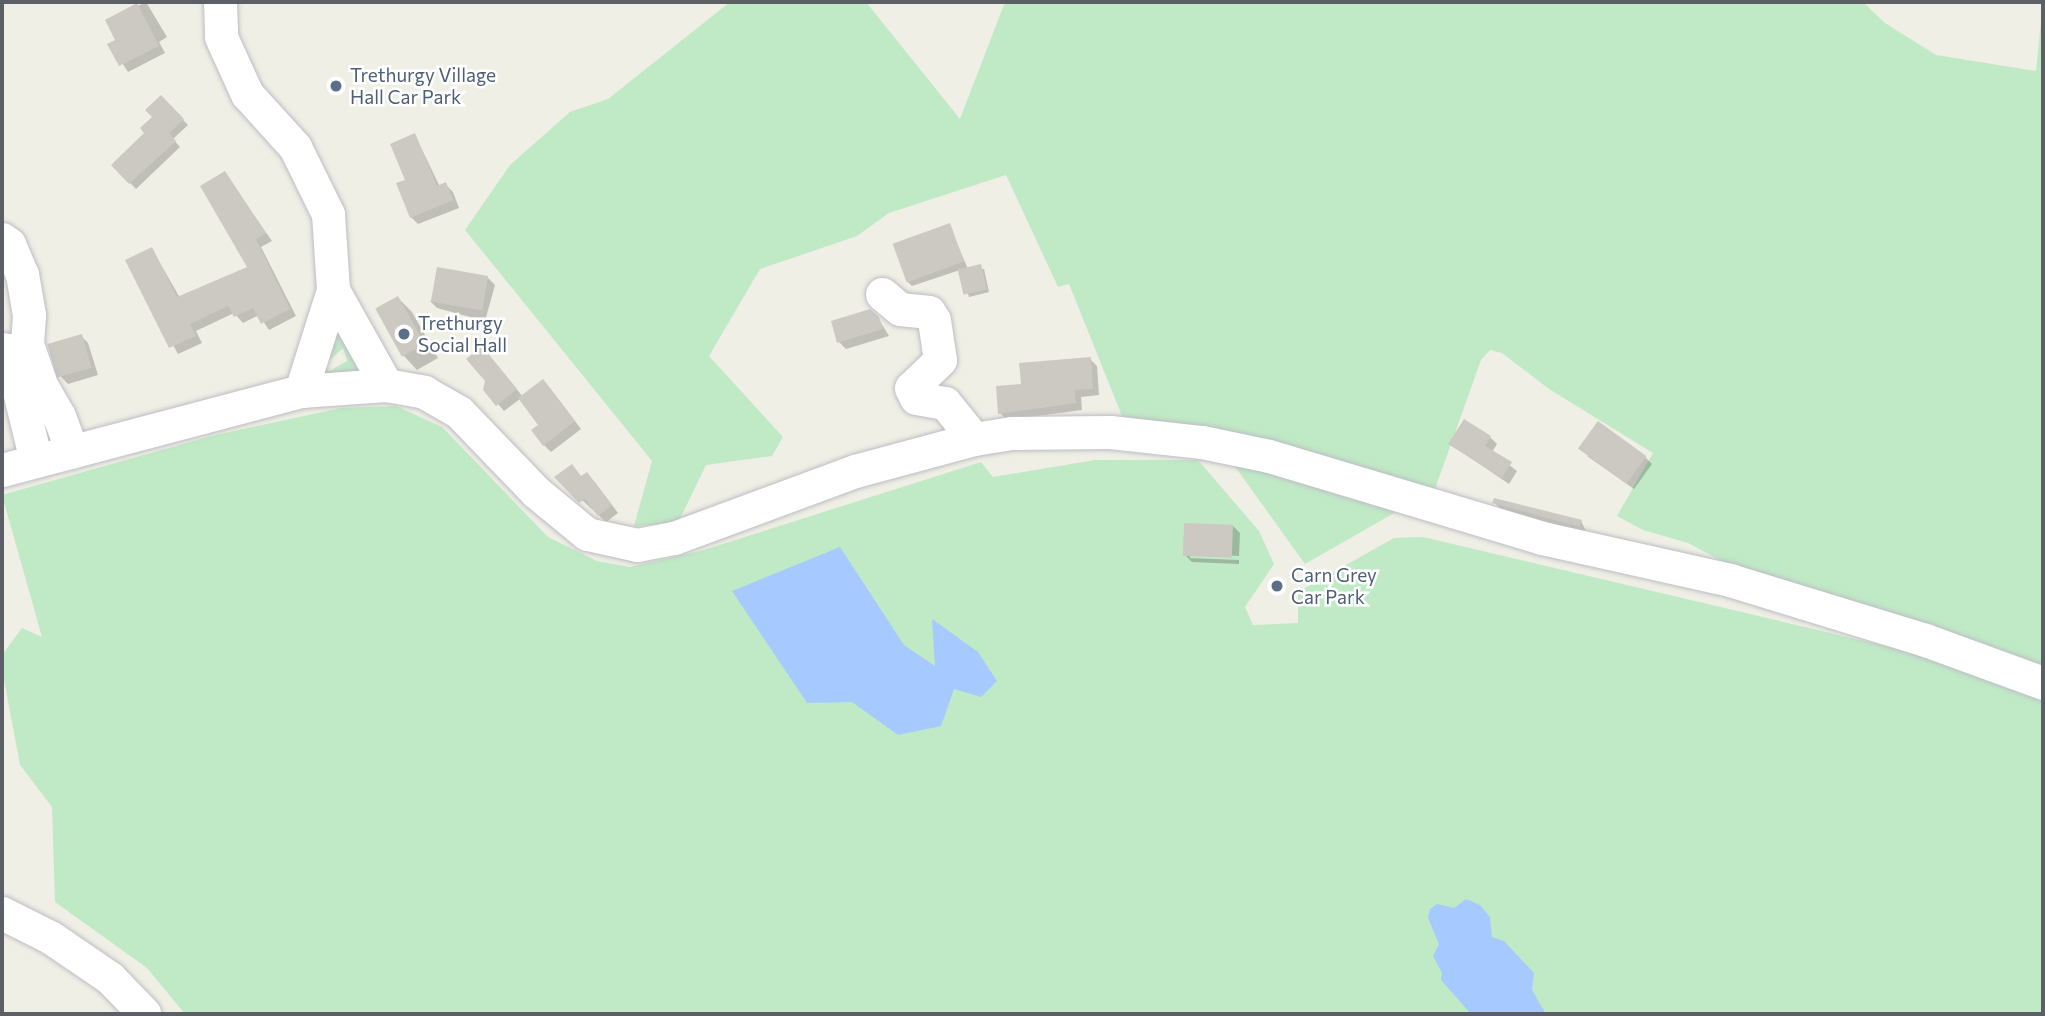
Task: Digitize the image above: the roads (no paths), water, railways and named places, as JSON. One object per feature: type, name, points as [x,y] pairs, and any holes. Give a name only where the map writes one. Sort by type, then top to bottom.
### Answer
[{"type":"street","points":[[220,2],[221,37],[247,94],[295,147],[328,214],[333,290],[300,391]]},
{"type":"street","points":[[2,239],[9,244],[22,274],[29,314],[27,344],[41,385],[59,416],[72,452]]},
{"type":"street","points":[[333,290],[386,385]]},
{"type":"street","points":[[882,294],[900,309],[929,312],[934,320],[940,360],[911,388],[916,398],[944,403],[959,416],[974,439]]},
{"type":"street","points":[[2,349],[9,351],[36,461]]},
{"type":"street","points":[[2,470],[300,391],[386,385],[424,391],[459,412],[567,519],[587,534],[627,544],[674,538],[855,471],[974,439],[1012,433],[1110,432],[1202,442],[1269,456],[1542,538],[1730,580],[1925,640],[2043,683]]},
{"type":"street","points":[[2,913],[50,937],[110,978],[144,1013]]},
{"type":"water","points":[[840,547],[904,645],[935,666],[932,619],[978,652],[997,681],[981,697],[954,689],[941,726],[898,735],[852,702],[807,703],[732,591]]},
{"type":"water","points":[[1466,899],[1480,905],[1490,917],[1492,937],[1504,941],[1534,973],[1532,990],[1546,1014],[1471,1014],[1441,980],[1442,973],[1433,956],[1439,944],[1428,918],[1430,909],[1437,904],[1454,908]]},
{"type":"place","name":"Trethurgy Village Hall Car Park","points":[[336,86]]},
{"type":"place","name":"Trethurgy Social Hall","points":[[404,334]]},
{"type":"place","name":"Carn Grey Car Park","points":[[1277,586]]}]
